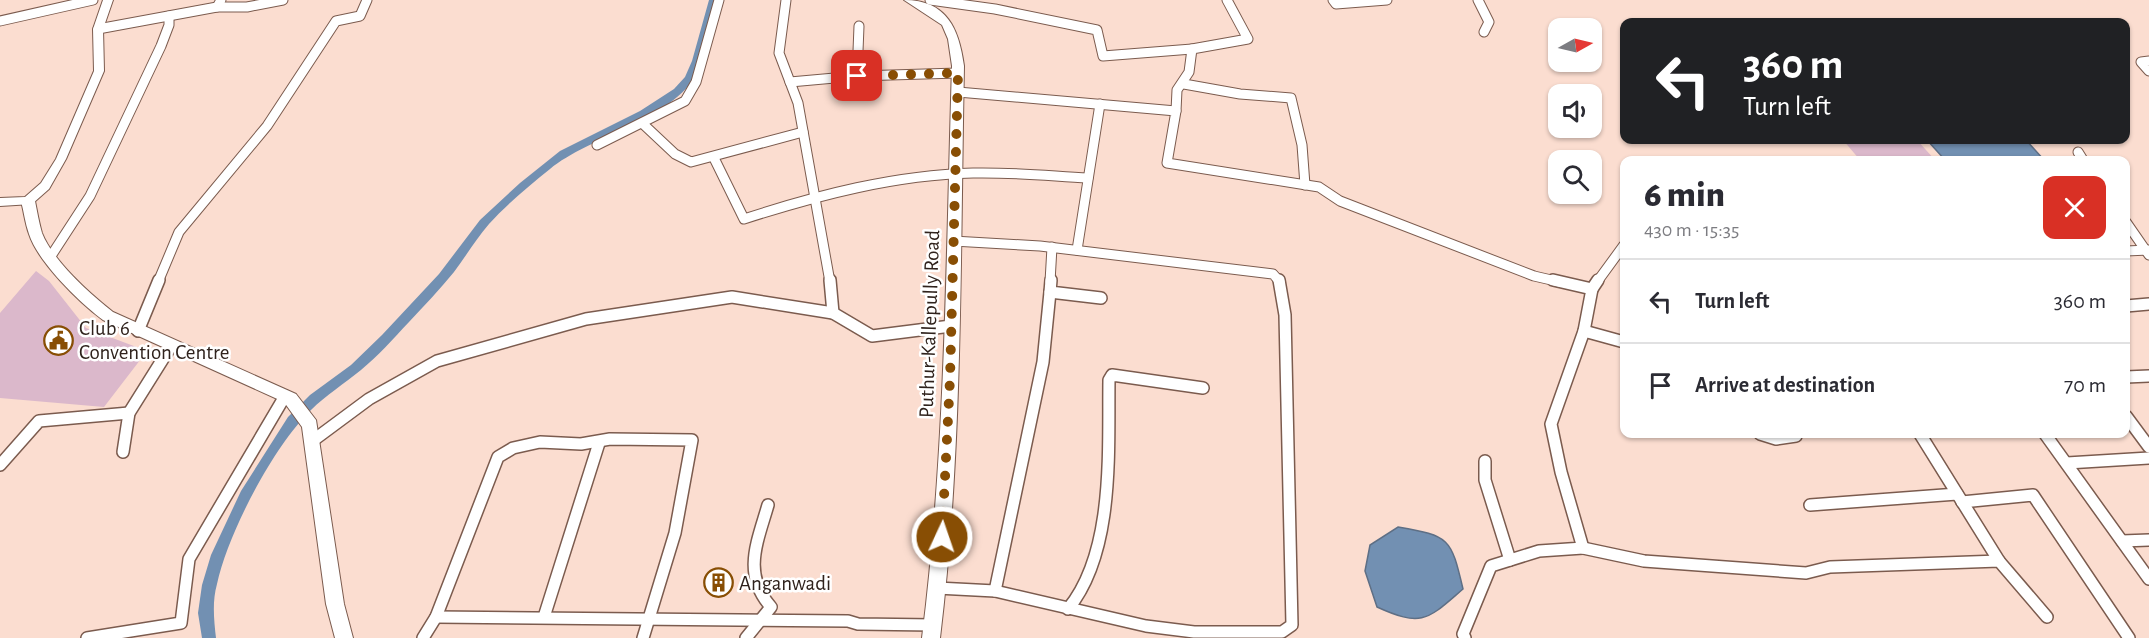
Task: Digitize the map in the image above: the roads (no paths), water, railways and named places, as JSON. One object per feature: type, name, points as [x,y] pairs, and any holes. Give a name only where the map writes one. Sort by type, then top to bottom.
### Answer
[{"type":"main road","name":"Puthur-Kallepully Road","points":[[910,0],[947,21],[954,31],[958,73],[951,326],[937,588],[932,632]]},
{"type":"main road","points":[[28,201],[36,235],[62,273],[87,300],[108,316],[288,397],[311,434],[335,604],[344,638]]},
{"type":"street","points":[[0,21],[93,0]]},
{"type":"street","points":[[0,202],[28,201],[45,186],[61,159],[99,71],[98,29],[108,0]]},
{"type":"street","points":[[98,29],[219,4],[247,7],[283,0]]},
{"type":"street","points":[[138,331],[178,232],[267,126],[336,21],[360,16],[367,0]]},
{"type":"street","points":[[597,145],[685,101],[696,82],[719,0]]},
{"type":"street","points":[[786,0],[779,53],[798,103],[813,197],[828,261],[833,313]]},
{"type":"street","points":[[930,0],[995,9],[1097,30],[1103,57],[1192,49],[1248,39],[1227,0]]},
{"type":"street","points":[[1333,0],[1336,4],[1387,0]]},
{"type":"street","points":[[1478,0],[1489,22],[1484,32]]},
{"type":"street","points":[[51,256],[90,196],[161,46],[169,25],[169,16]]},
{"type":"street","points":[[857,76],[859,26]]},
{"type":"street","points":[[1192,49],[1191,67],[1184,84],[1177,90],[1176,111],[1167,163],[1319,187],[1340,201],[1534,276],[1592,289]]},
{"type":"street","points":[[2149,61],[2141,62],[2149,70]]},
{"type":"street","points":[[790,82],[857,76],[958,73]]},
{"type":"street","points":[[1184,84],[1240,94],[1291,98],[1302,145],[1305,185]]},
{"type":"street","points":[[958,92],[1176,111]]},
{"type":"street","points":[[1077,250],[1094,129],[1100,104]]},
{"type":"street","points":[[642,123],[675,154],[691,162],[714,158],[735,149],[803,132]]},
{"type":"street","points":[[714,158],[744,219],[813,197],[855,187],[956,174],[1088,178]]},
{"type":"street","points":[[2130,227],[2148,251]]},
{"type":"street","points":[[937,588],[995,591],[1107,619],[1194,632],[1282,632],[1292,625],[1285,315],[1280,282],[1273,274],[1052,247],[953,241]]},
{"type":"street","points":[[995,591],[1043,362],[1052,247]]},
{"type":"street","points":[[1583,548],[1561,472],[1551,423],[1584,332],[1592,289],[1620,250]]},
{"type":"street","points":[[2130,251],[2148,251]]},
{"type":"street","points":[[1050,292],[1101,298]]},
{"type":"street","points":[[311,434],[437,361],[586,319],[732,297],[833,313],[872,336],[951,326]]},
{"type":"street","points":[[2130,306],[2149,304]]},
{"type":"street","points":[[1584,332],[1620,341]]},
{"type":"street","points":[[123,452],[129,413],[171,346]]},
{"type":"street","points":[[1068,609],[1082,592],[1099,539],[1107,477],[1109,380],[1112,375],[1119,374],[1203,388]]},
{"type":"street","points":[[2130,378],[2149,376]]},
{"type":"street","points":[[87,638],[181,623],[189,559],[288,397]]},
{"type":"street","points":[[0,465],[39,421],[129,413]]},
{"type":"street","points":[[2130,421],[2149,447]]},
{"type":"street","points":[[1922,438],[1999,561],[2047,617]]},
{"type":"street","points":[[2048,438],[2149,579]]},
{"type":"street","points":[[423,638],[436,617],[498,458],[512,446],[528,441],[599,443],[610,439],[692,440],[675,533],[643,638]]},
{"type":"street","points":[[544,617],[599,443]]},
{"type":"street","points":[[2067,464],[2149,458]]},
{"type":"street","points":[[1485,461],[1485,480],[1510,560]]},
{"type":"street","points":[[1810,505],[2032,495],[2129,638]]},
{"type":"street","points":[[746,638],[771,607],[759,592],[754,576],[758,543],[768,505]]},
{"type":"street","points":[[2122,542],[2149,540]]},
{"type":"street","points":[[1465,638],[1463,634],[1491,566],[1539,551],[1583,548],[1644,561],[1806,573],[1830,567],[1999,561]]},
{"type":"street","points":[[436,617],[760,620],[932,632]]},
{"type":"water","points":[[1931,144],[2030,144],[2040,156],[1941,156]]},
{"type":"water","points":[[1398,527],[1428,533],[1446,542],[1451,549],[1459,572],[1463,589],[1433,613],[1424,617],[1405,617],[1377,607],[1365,571],[1370,545]]},
{"type":"waterway","points":[[209,638],[206,613],[209,585],[218,555],[230,525],[246,495],[293,421],[314,399],[355,368],[387,338],[444,277],[484,223],[548,165],[582,143],[644,113],[678,91],[689,78],[697,61],[714,0]]},
{"type":"place","name":"Club 6 Convention Centre","points":[[58,340]]},
{"type":"place","name":"Anganwadi","points":[[718,583]]}]
